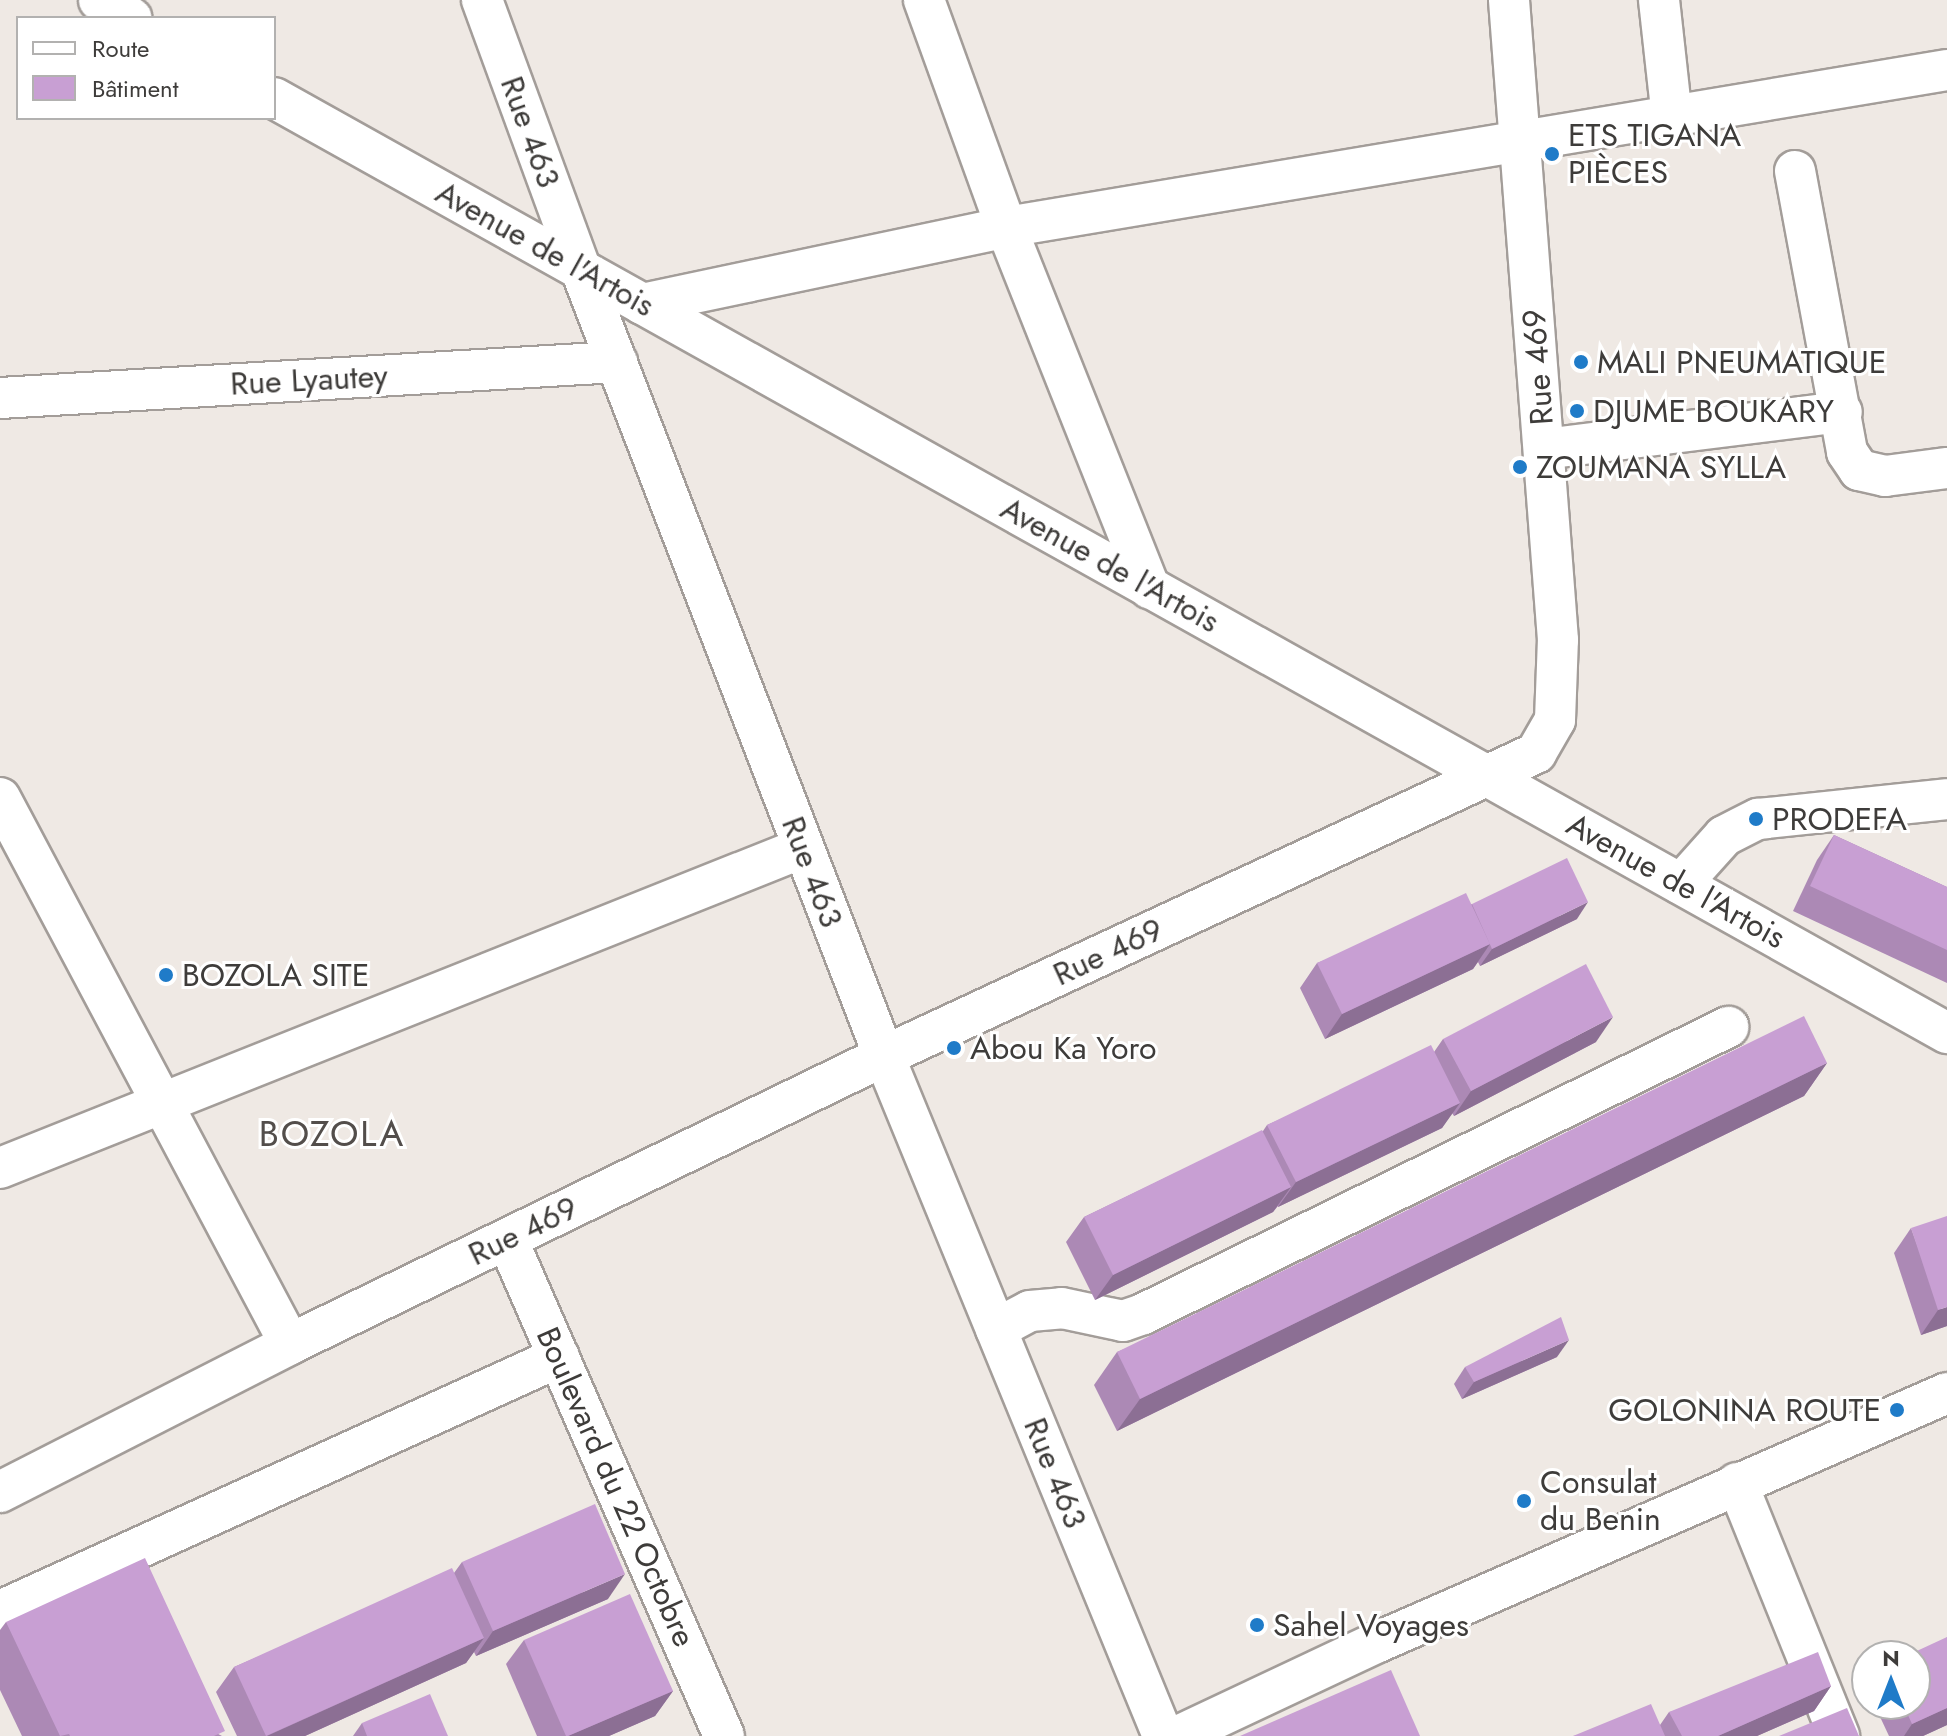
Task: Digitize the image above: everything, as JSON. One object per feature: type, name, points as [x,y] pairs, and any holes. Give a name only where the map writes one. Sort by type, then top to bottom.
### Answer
[{"type":"street","points":[[99,0],[127,16]]},
{"type":"street","name":"Rue 463","points":[[482,0],[581,270],[802,848],[1163,1736]]},
{"type":"street","points":[[924,0],[1006,227],[1150,588]]},
{"type":"street","name":"Rue 469","points":[[0,1492],[290,1344],[884,1056],[1536,753],[1555,720],[1558,640],[1509,0]]},
{"type":"street","points":[[1659,0],[1672,117]]},
{"type":"street","points":[[642,304],[1006,227],[1947,70]]},
{"type":"street","name":"Avenue de l'Artois","points":[[276,99],[1947,1033]]},
{"type":"street","points":[[1795,171],[1847,452],[1859,470],[1885,476],[1947,468]]},
{"type":"street","name":"Rue Lyautey","points":[[0,398],[617,362]]},
{"type":"street","points":[[1544,449],[1842,412]]},
{"type":"street","points":[[0,798],[290,1344]]},
{"type":"street","points":[[1681,884],[1724,836],[1758,819],[1947,799]]},
{"type":"street","points":[[0,1168],[802,848]]},
{"type":"street","points":[[996,1329],[1030,1311],[1062,1308],[1123,1321],[1143,1314],[1728,1027]]},
{"type":"street","name":"Boulevard du 22 Octobre","points":[[507,1239],[724,1736]]},
{"type":"street","points":[[0,1611],[559,1357]]},
{"type":"street","points":[[1178,1736],[1378,1642],[1947,1393]]},
{"type":"street","points":[[1737,1483],[1839,1736]]},
{"type":"street","points":[[1378,1642],[1394,1682]]},
{"type":"building","points":[[1834,835],[1947,887],[1947,950],[1810,886]]},
{"type":"building","points":[[1567,858],[1588,902],[1492,949],[1472,904]]},
{"type":"building","points":[[1466,893],[1490,944],[1342,1014],[1317,963]]},
{"type":"building","points":[[1586,964],[1613,1017],[1471,1091],[1443,1039]]},
{"type":"building","points":[[1804,1016],[1827,1063],[1140,1399],[1117,1352]]},
{"type":"building","points":[[1431,1045],[1460,1103],[1296,1182],[1267,1125]]},
{"type":"building","points":[[1262,1130],[1291,1187],[1113,1275],[1084,1217]]},
{"type":"building","points":[[1947,1216],[1947,1307],[1938,1310],[1911,1228]]},
{"type":"building","points":[[1561,1317],[1569,1340],[1474,1382],[1465,1367]]},
{"type":"building","points":[[595,1504],[625,1574],[493,1631],[462,1562]]},
{"type":"building","points":[[145,1558],[225,1731],[214,1736],[60,1736],[6,1622]]},
{"type":"building","points":[[452,1568],[484,1638],[266,1736],[234,1667]]},
{"type":"building","points":[[630,1594],[673,1691],[566,1736],[524,1640]]},
{"type":"building","points":[[1947,1637],[1947,1708],[1931,1715],[1931,1644]]},
{"type":"building","points":[[1818,1652],[1831,1686],[1718,1736],[1682,1736],[1669,1712]]},
{"type":"building","points":[[1391,1670],[1420,1736],[1240,1736]]},
{"type":"building","points":[[430,1694],[448,1736],[367,1736],[362,1723]]},
{"type":"building","points":[[1651,1704],[1665,1736],[1573,1736]]},
{"type":"building","points":[[1847,1708],[1859,1736],[1779,1736]]},
{"type":"place","name":"ETS TIGANA PIÈCES","points":[[1552,154]]},
{"type":"place","name":"MALI PNEUMATIQUE","points":[[1581,362]]},
{"type":"place","name":"DJUME BOUKARY","points":[[1577,411]]},
{"type":"place","name":"ZOUMANA SYLLA","points":[[1520,467]]},
{"type":"place","name":"PRODEFA","points":[[1756,819]]},
{"type":"place","name":"BOZOLA SITE","points":[[166,975]]},
{"type":"place","name":"Abou Ka Yoro","points":[[954,1048]]},
{"type":"place","name":"GOLONINA ROUTE","points":[[1897,1410]]},
{"type":"place","name":"Consulat du Benin","points":[[1524,1501]]},
{"type":"place","name":"Sahel Voyages","points":[[1257,1625]]},
{"type":"district","name":"BOZOLA","points":[[332,1134]]}]
